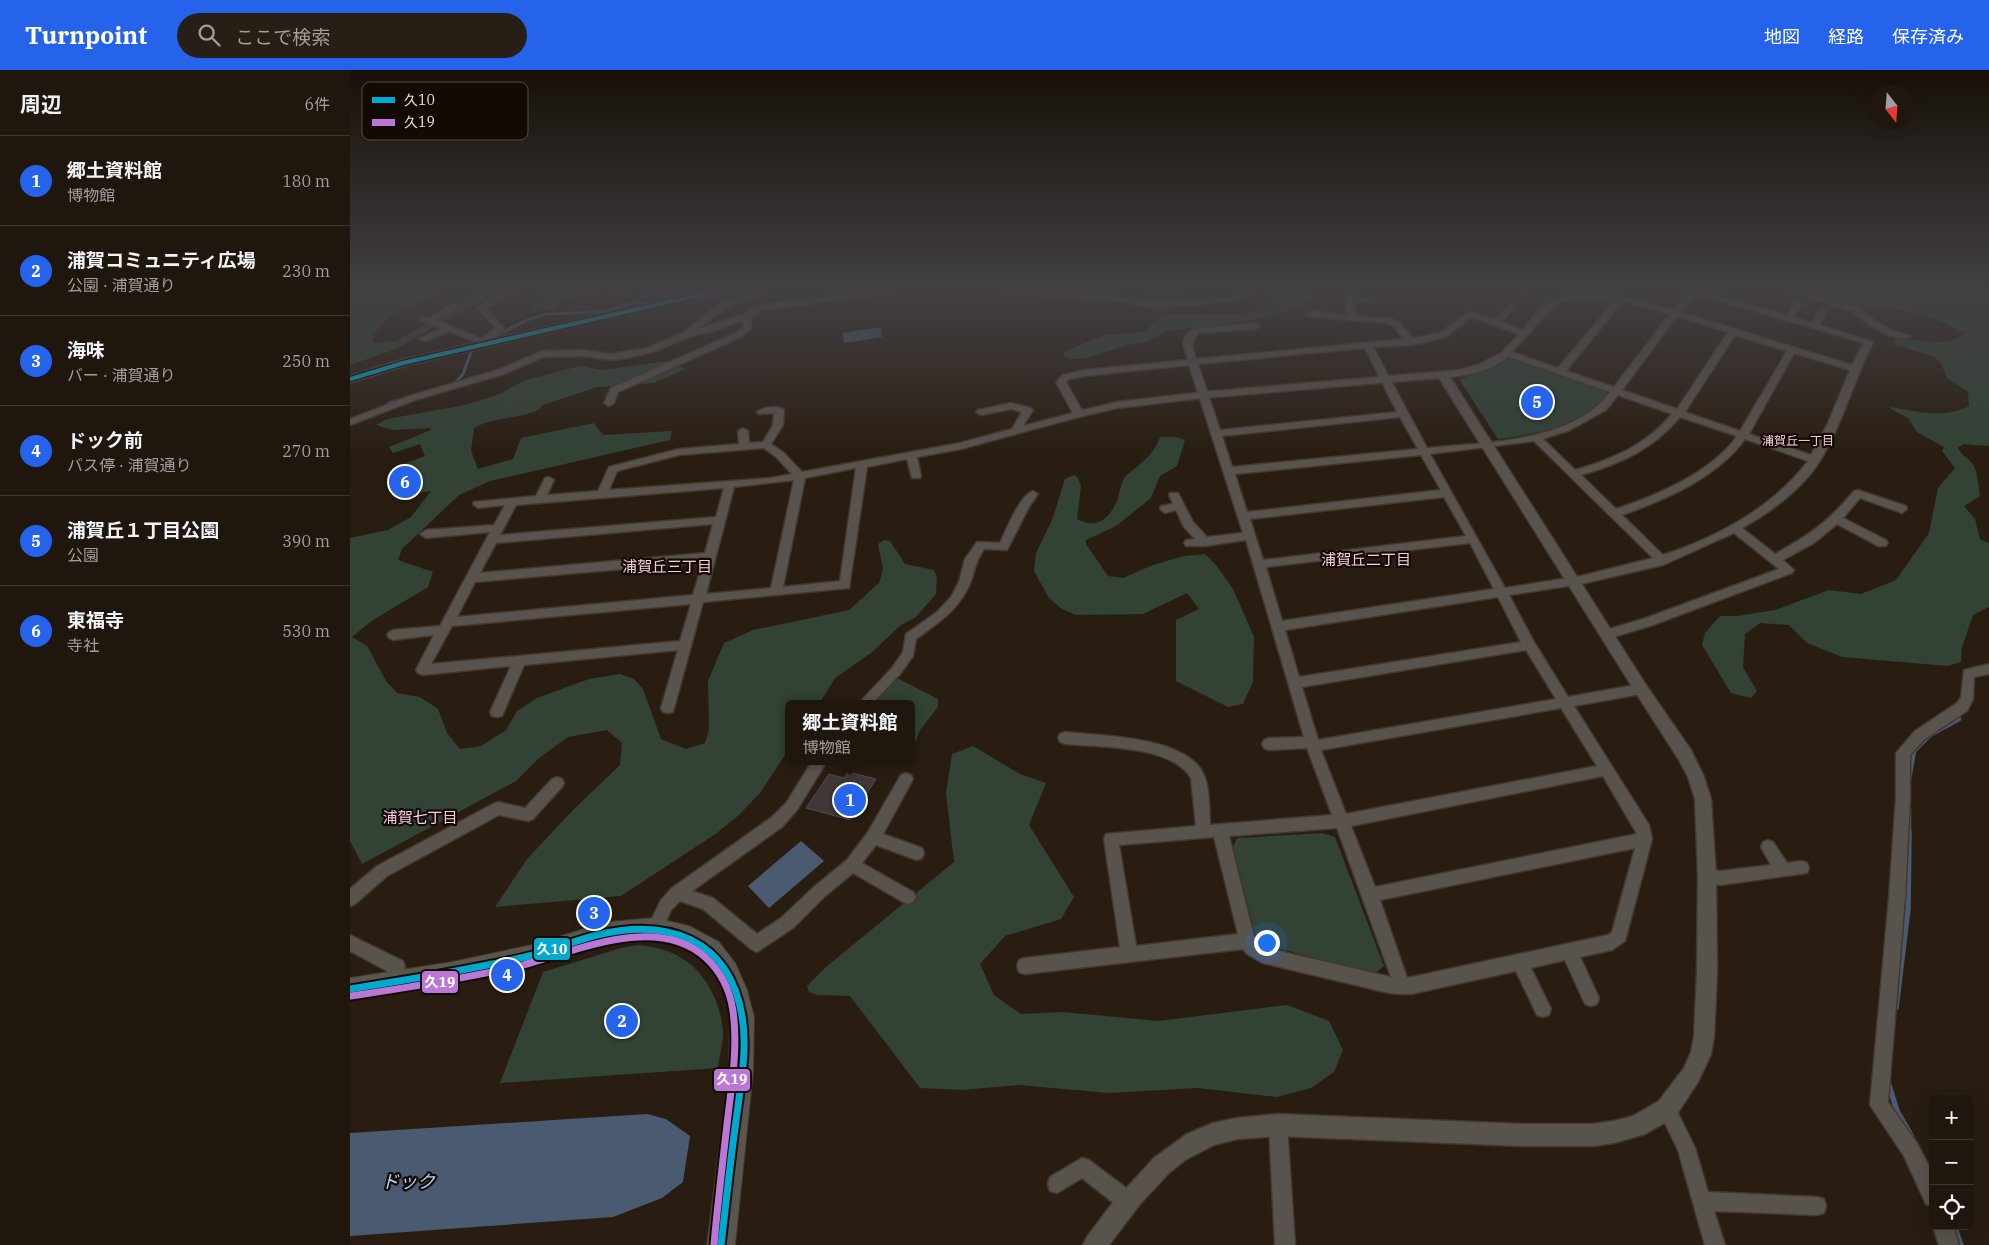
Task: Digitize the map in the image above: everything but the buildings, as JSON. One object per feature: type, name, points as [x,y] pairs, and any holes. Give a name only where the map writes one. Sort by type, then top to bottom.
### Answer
[{"type":"main road","points":[[350,379],[471,346]]},
{"type":"main road","points":[[350,989],[452,973],[532,956],[607,933],[655,929],[688,937],[711,950],[727,971],[736,990],[740,1009],[743,1044],[721,1245]]},
{"type":"street","points":[[351,421],[412,398],[475,381],[542,354],[582,352],[611,357],[628,356],[660,346]]},
{"type":"street","points":[[610,403],[614,390],[714,346]]},
{"type":"street","points":[[1188,346],[1202,395],[1259,564],[1312,744],[1370,895],[1402,986]]},
{"type":"street","points":[[1079,414],[1061,382],[1066,377],[1100,370],[1368,346],[1529,645],[1644,830],[1645,839],[1619,936],[1612,942],[1423,985],[1402,986],[1388,985],[1263,956],[1253,949],[1247,941],[1220,831]]},
{"type":"street","points":[[478,504],[771,481],[911,455],[1015,432],[1117,405],[1202,395],[1443,375],[1483,368],[1494,363],[1512,346]]},
{"type":"street","points":[[1560,372],[1582,346]]},
{"type":"street","points":[[1228,472],[1488,445],[1536,438],[1578,423],[1602,408],[1650,346]]},
{"type":"street","points":[[1573,474],[1625,457],[1644,446],[1662,432],[1679,413],[1724,346]]},
{"type":"street","points":[[1782,346],[1856,369]]},
{"type":"street","points":[[1278,626],[1573,582],[1624,572],[1663,561],[1700,546],[1736,528],[1782,497],[1804,474],[1815,460],[1867,346]]},
{"type":"street","points":[[1614,514],[1638,506],[1688,483],[1733,449],[1744,435],[1792,349]]},
{"type":"street","points":[[1506,353],[1815,460]]},
{"type":"street","points":[[1095,1245],[1127,1201],[1170,1158],[1189,1144],[1214,1134],[1278,1125],[1522,1135],[1593,1135],[1637,1126],[1667,1109],[1692,1075],[1701,1054],[1704,1037],[1707,972],[1707,876],[1704,799],[1696,777],[1685,755],[1641,689],[1443,375]]},
{"type":"street","points":[[981,412],[1011,406],[1028,410],[1015,432]]},
{"type":"street","points":[[762,412],[779,410],[778,425],[766,445]]},
{"type":"street","points":[[1215,434],[1403,414]]},
{"type":"street","points":[[744,432],[744,447]]},
{"type":"street","points":[[1536,438],[1663,561]]},
{"type":"street","points":[[602,494],[613,470],[679,452],[766,445],[780,455],[800,476]]},
{"type":"street","points":[[911,455],[916,476]]},
{"type":"street","points":[[393,635],[446,626],[845,584],[862,465]]},
{"type":"street","points":[[776,592],[800,476]]},
{"type":"street","points":[[540,499],[549,480]]},
{"type":"street","points":[[668,708],[730,484]]},
{"type":"street","points":[[1243,516],[1448,493]]},
{"type":"street","points":[[1775,559],[1810,540],[1836,519],[1858,493],[1902,508]]},
{"type":"street","points":[[868,700],[909,653],[910,637],[941,615],[956,600],[965,582],[971,559],[981,545],[1003,547],[1024,506],[1033,494]]},
{"type":"street","points":[[1174,495],[1188,524],[1205,542]]},
{"type":"street","points":[[512,502],[422,670],[686,645]]},
{"type":"street","points":[[1164,509],[1179,506]]},
{"type":"street","points":[[1836,519],[1882,543]]},
{"type":"street","points":[[426,534],[496,533],[720,520]]},
{"type":"street","points":[[1607,634],[1649,622],[1788,570],[1736,528]]},
{"type":"street","points":[[1190,544],[1249,536]]},
{"type":"street","points":[[1259,564],[1473,539]]},
{"type":"street","points":[[472,578],[710,557]]},
{"type":"street","points":[[1293,683],[1529,645]]},
{"type":"street","points":[[497,712],[520,661]]},
{"type":"street","points":[[1929,1187],[1896,1125],[1880,1105],[1897,898],[1903,798],[1903,753],[1920,734],[1962,707],[1967,699],[1968,672],[1989,669]]},
{"type":"street","points":[[1269,744],[1312,744],[1641,689]]},
{"type":"street","points":[[1065,738],[1148,746],[1176,757],[1193,769],[1198,778],[1204,832]]},
{"type":"street","points":[[655,929],[666,905],[677,893],[777,822],[792,806],[818,765]]},
{"type":"street","points":[[1129,954],[1111,839],[1342,821],[1606,770]]},
{"type":"street","points":[[677,893],[708,903],[757,944],[787,923],[819,892],[852,865],[873,837],[906,779]]},
{"type":"street","points":[[350,899],[382,871],[498,808],[528,815],[557,783]]},
{"type":"street","points":[[873,837],[917,852]]},
{"type":"street","points":[[1370,895],[1645,839]]},
{"type":"street","points":[[1768,846],[1782,870]]},
{"type":"street","points":[[852,865],[908,897]]},
{"type":"street","points":[[1707,876],[1720,878],[1802,868]]},
{"type":"street","points":[[1025,966],[1247,941]]},
{"type":"street","points":[[350,943],[397,967],[390,984]]},
{"type":"street","points":[[1569,952],[1591,998]]},
{"type":"street","points":[[1520,962],[1543,1009]]},
{"type":"street","points":[[1667,1109],[1686,1148],[1715,1245]]},
{"type":"street","points":[[1278,1125],[1284,1245]]},
{"type":"street","points":[[1057,1184],[1082,1167],[1127,1201]]},
{"type":"street","points":[[1702,1201],[1817,1206]]},
{"type":"street","points":[[1944,1230],[1949,1245]]},
{"type":"green space","points":[[350,346],[402,346],[396,349],[350,365]]},
{"type":"green space","points":[[1078,346],[1124,346],[1096,356],[1079,359],[1064,357],[1064,352]]},
{"type":"green space","points":[[1898,346],[1989,346],[1989,446],[1963,444],[1958,448],[1972,463],[1977,474],[1980,496],[1964,506],[1975,519],[1980,539],[1989,543],[1989,607],[1973,615],[1962,647],[1961,662],[1948,666],[1842,657],[1807,643],[1789,625],[1760,623],[1745,634],[1743,667],[1757,691],[1751,698],[1731,693],[1702,645],[1705,633],[1720,616],[1737,616],[1775,610],[1829,590],[1861,594],[1896,580],[1929,533],[1938,488],[1955,468],[1942,451],[1944,447],[1917,432],[1908,418],[1891,409],[1891,407],[1940,413],[1960,410],[1969,406],[1968,392],[1947,378],[1941,363],[1935,357]]},
{"type":"green space","points":[[1510,358],[1601,389],[1608,394],[1584,414],[1558,427],[1498,439],[1459,379],[1490,369]]},
{"type":"green space","points":[[668,361],[685,369],[654,383],[597,387],[543,405],[539,409],[523,415],[482,424],[474,428],[471,451],[478,469],[513,459],[521,438],[594,423],[603,435],[672,431],[670,440],[490,481],[459,495],[402,549],[398,560],[433,572],[428,587],[373,620],[352,637],[367,646],[386,681],[397,693],[420,697],[438,709],[447,733],[460,749],[481,746],[506,730],[517,711],[537,698],[589,679],[620,674],[634,679],[643,689],[661,739],[686,749],[705,743],[709,730],[708,681],[724,643],[753,630],[849,610],[879,583],[883,569],[878,544],[884,540],[890,541],[905,564],[934,570],[937,577],[936,594],[916,617],[901,625],[871,653],[835,678],[821,700],[785,700],[785,755],[760,793],[739,815],[717,833],[621,896],[495,907],[527,859],[574,809],[620,765],[622,743],[607,730],[568,737],[539,758],[516,781],[362,864],[350,841],[350,538],[388,530],[411,517],[431,491],[397,496],[393,468],[425,456],[420,444],[393,453],[389,447],[431,430],[431,428],[393,430],[376,425],[387,419],[465,405],[500,394],[525,380],[580,366],[603,370]]},
{"type":"green space","points":[[1160,437],[1176,437],[1185,440],[1177,466],[1160,476],[1151,498],[1116,526],[1086,540],[1086,544],[1108,576],[1123,578],[1153,565],[1184,556],[1205,554],[1216,565],[1233,589],[1254,637],[1253,682],[1243,704],[1228,707],[1176,681],[1176,620],[1199,609],[1187,593],[1143,614],[1076,615],[1062,609],[1049,598],[1034,571],[1036,553],[1052,520],[1065,479],[1074,475],[1078,478],[1081,486],[1077,519],[1090,523],[1100,522],[1113,509],[1125,477],[1149,455]]},
{"type":"green space","points":[[899,679],[938,699],[938,707],[920,730],[915,743],[915,700],[873,700],[891,680]]},
{"type":"green space","points":[[973,746],[1020,774],[1046,783],[1029,825],[1074,897],[1061,919],[1005,936],[980,964],[994,995],[1021,1014],[1063,1012],[1158,1021],[1287,1005],[1329,1021],[1343,1050],[1334,1072],[1311,1088],[1277,1097],[1198,1088],[1109,1093],[1019,1085],[962,1090],[920,1088],[850,996],[817,995],[809,992],[807,986],[826,967],[954,862],[946,793],[952,754]]},
{"type":"green space","points":[[1322,833],[1335,837],[1384,966],[1373,975],[1257,942],[1233,847],[1237,838]]},
{"type":"green space","points":[[638,945],[658,948],[674,954],[696,969],[704,979],[717,1003],[721,1016],[723,1039],[718,1068],[500,1083],[543,972],[621,948]]},
{"type":"water","points":[[801,841],[824,861],[769,908],[748,886]]},
{"type":"water","name":"ドック","points":[[647,1114],[666,1119],[690,1136],[683,1182],[662,1198],[613,1217],[350,1236],[350,1133]]},
{"type":"waterway","points":[[454,384],[463,374],[471,352]]},
{"type":"waterway","points":[[389,403],[399,400]]},
{"type":"waterway","points":[[1909,779],[1914,751],[1930,735],[1959,719]]},
{"type":"waterway","points":[[1909,809],[1909,832]]},
{"type":"waterway","points":[[1896,1008],[1908,909],[1909,832]]},
{"type":"waterway","points":[[1888,1082],[1897,1111],[1912,1137]]},
{"type":"waterway","points":[[1955,1230],[1961,1245]]},
{"type":"transit line","name":"久10","points":[[350,379],[403,363],[478,346]]},
{"type":"transit line","name":"久10","points":[[350,989],[436,975],[521,958],[586,938],[633,930],[677,934],[696,942],[713,953],[726,969],[736,990],[743,1027],[741,1075],[721,1245]]},
{"type":"transit line","name":"久19","points":[[351,996],[515,967],[619,940],[646,937],[672,939],[695,948],[714,966],[722,978],[728,990],[734,1018],[734,1067],[714,1244]]},
{"type":"place","name":"浦賀丘１丁目公園","points":[[1537,402]]},
{"type":"place","name":"東福寺","points":[[405,482]]},
{"type":"place","name":"郷土資料館","points":[[850,800]]},
{"type":"place","name":"海味","points":[[594,913]]},
{"type":"place","name":"ドック前","points":[[507,975]]},
{"type":"place","name":"浦賀コミュニティ広場","points":[[622,1021]]},
{"type":"district","name":"浦賀丘一丁目","points":[[1798,440]]},
{"type":"district","name":"浦賀丘二丁目","points":[[1366,559]]},
{"type":"district","name":"浦賀丘三丁目","points":[[667,566]]},
{"type":"district","name":"浦賀七丁目","points":[[420,817]]}]
